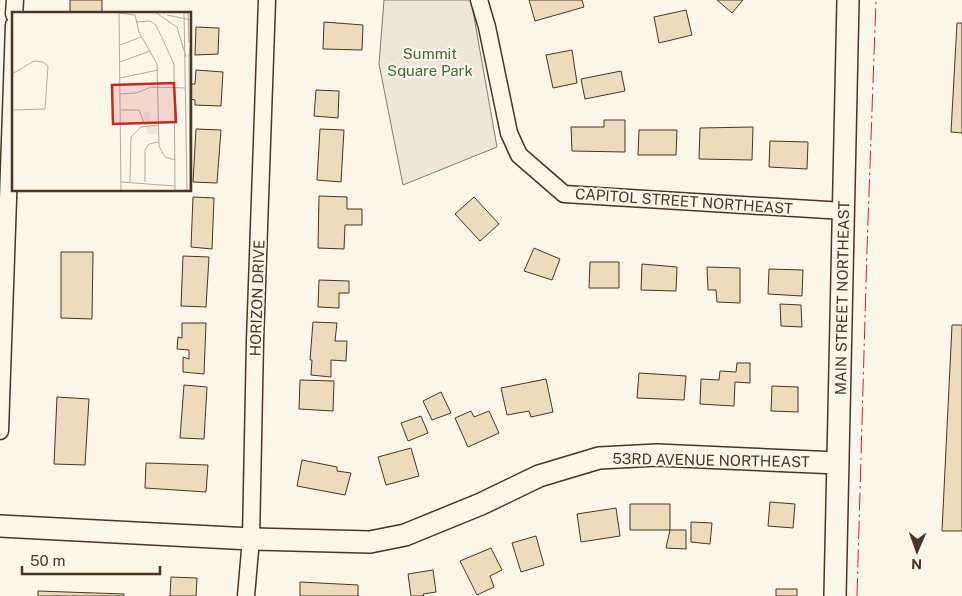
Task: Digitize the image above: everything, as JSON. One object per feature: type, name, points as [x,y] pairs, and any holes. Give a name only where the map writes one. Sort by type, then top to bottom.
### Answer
[{"type":"street","name":"HORIZON DRIVE","points":[[246,596],[251,539],[255,341],[267,0]]},
{"type":"street","name":"CAPITOL STREET NORTHEAST","points":[[479,0],[487,27],[509,133],[519,156],[564,194],[844,211]]},
{"type":"street","name":"MAIN STREET NORTHEAST","points":[[835,596],[848,0]]},
{"type":"street","points":[[0,431],[12,83]]},
{"type":"street","name":"53RD AVENUE NORTHEAST","points":[[0,526],[251,539],[370,542],[405,535],[481,504],[539,476],[600,458],[657,455],[838,463]]},
{"type":"green space","name":"Summit Square Park","points":[[384,0],[471,0],[497,147],[403,185],[379,64]]},
{"type":"building","points":[[70,0],[102,0],[102,12],[70,12]]},
{"type":"building","points":[[529,0],[582,0],[584,7],[535,21]]},
{"type":"building","points":[[717,0],[743,0],[732,13]]},
{"type":"building","points":[[686,10],[692,35],[659,43],[654,17]]},
{"type":"building","points":[[324,22],[363,25],[362,50],[323,49]]},
{"type":"building","points":[[957,23],[962,23],[962,133],[951,132]]},
{"type":"building","points":[[196,27],[219,28],[218,54],[195,55]]},
{"type":"building","points":[[572,50],[577,83],[553,88],[546,55]]},
{"type":"building","points":[[196,70],[223,72],[221,106],[195,105],[195,100],[191,99],[191,84],[195,84]]},
{"type":"building","points":[[621,71],[625,91],[585,99],[581,79]]},
{"type":"building","points":[[316,90],[339,91],[338,118],[314,116]]},
{"type":"building","points":[[604,120],[625,120],[625,152],[572,151],[571,127],[604,127]]},
{"type":"building","points":[[753,127],[752,160],[699,159],[700,128]]},
{"type":"building","points":[[196,129],[221,130],[217,183],[193,182]]},
{"type":"building","points":[[320,129],[344,130],[341,182],[317,180]]},
{"type":"building","points":[[639,130],[677,130],[676,155],[638,155]]},
{"type":"building","points":[[770,141],[808,142],[807,169],[769,167]]},
{"type":"building","points":[[319,196],[347,197],[347,209],[362,209],[362,225],[345,225],[344,249],[318,248]]},
{"type":"building","points":[[193,197],[214,198],[212,249],[191,247]]},
{"type":"building","points":[[474,197],[499,224],[480,241],[455,214]]},
{"type":"building","points":[[534,248],[560,259],[552,280],[524,271]]},
{"type":"building","points":[[61,252],[93,252],[92,319],[61,318]]},
{"type":"building","points":[[183,256],[209,257],[206,307],[181,306]]},
{"type":"building","points":[[590,262],[619,262],[619,288],[589,288]]},
{"type":"building","points":[[642,264],[677,267],[676,291],[641,290]]},
{"type":"building","points":[[707,267],[740,268],[740,303],[717,302],[716,290],[708,290]]},
{"type":"building","points":[[769,269],[803,270],[802,296],[768,294]]},
{"type":"building","points":[[319,280],[349,281],[349,293],[339,293],[339,308],[318,307]]},
{"type":"building","points":[[780,304],[801,305],[802,327],[781,326]]},
{"type":"building","points":[[313,322],[337,323],[335,341],[347,341],[346,361],[331,360],[331,377],[311,375],[312,360],[310,360]]},
{"type":"building","points":[[182,323],[206,323],[204,374],[183,372],[183,357],[189,359],[189,350],[177,349],[178,337],[182,338]]},
{"type":"building","points":[[952,325],[962,325],[962,531],[942,531]]},
{"type":"building","points":[[737,363],[750,363],[750,383],[735,382],[734,406],[700,404],[701,379],[719,380],[720,371],[736,372]]},
{"type":"building","points":[[639,373],[686,376],[684,400],[637,398]]},
{"type":"building","points":[[546,379],[553,412],[531,417],[529,411],[507,415],[501,388]]},
{"type":"building","points":[[300,380],[334,381],[333,411],[299,409]]},
{"type":"building","points":[[184,385],[207,387],[204,439],[180,438]]},
{"type":"building","points":[[772,386],[798,387],[798,412],[771,411]]},
{"type":"building","points":[[441,392],[451,413],[432,420],[423,401]]},
{"type":"building","points":[[57,397],[89,399],[85,465],[54,464]]},
{"type":"building","points":[[471,411],[474,417],[489,411],[499,433],[468,447],[455,418]]},
{"type":"building","points":[[421,416],[428,433],[408,441],[401,423]]},
{"type":"building","points":[[411,448],[419,476],[386,485],[378,457]]},
{"type":"building","points":[[302,460],[337,467],[337,471],[351,473],[345,495],[297,486]]},
{"type":"building","points":[[146,463],[208,465],[206,492],[145,488]]},
{"type":"building","points":[[770,502],[795,504],[793,528],[768,526]]},
{"type":"building","points":[[630,504],[670,504],[670,530],[630,530]]},
{"type":"building","points":[[616,508],[620,536],[581,542],[577,514]]},
{"type":"building","points":[[691,522],[712,523],[710,544],[691,542]]},
{"type":"building","points":[[670,530],[686,530],[686,549],[666,548]]},
{"type":"building","points":[[536,536],[544,565],[521,572],[512,543]]},
{"type":"building","points":[[491,548],[502,570],[490,576],[494,587],[477,595],[460,561]]},
{"type":"building","points":[[433,570],[436,592],[423,594],[424,596],[411,596],[408,574]]},
{"type":"building","points":[[171,577],[197,578],[196,596],[170,596]]},
{"type":"building","points":[[300,582],[358,585],[358,596],[300,596]]},
{"type":"building","points":[[776,589],[797,589],[797,596],[776,596]]},
{"type":"building","points":[[38,591],[124,594],[124,596],[38,596]]},
{"type":"power","points":[[857,596],[876,0]]}]
